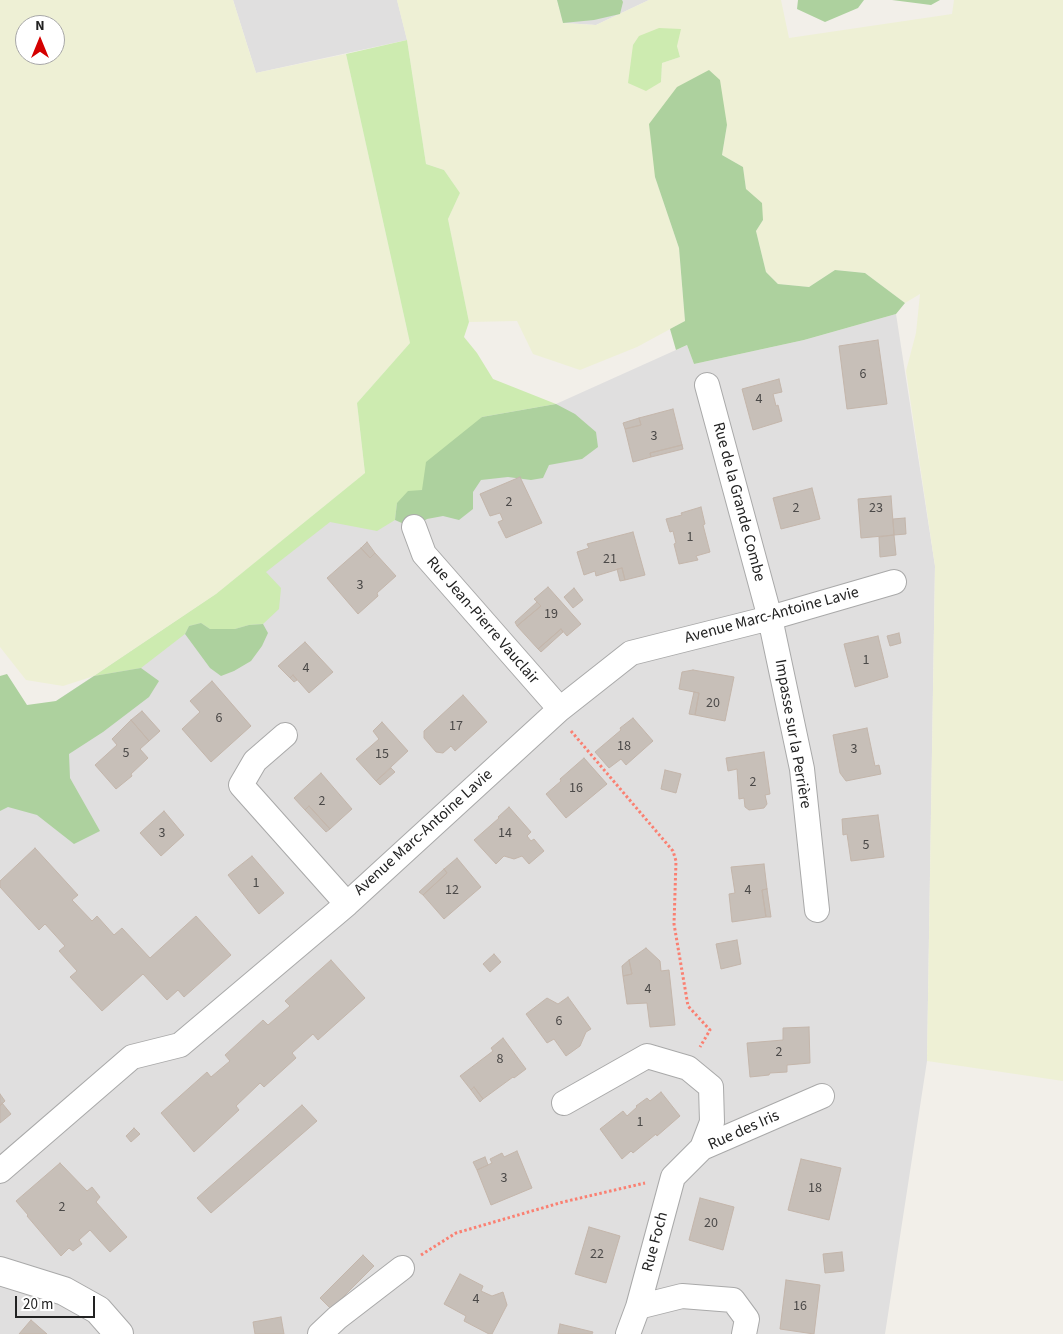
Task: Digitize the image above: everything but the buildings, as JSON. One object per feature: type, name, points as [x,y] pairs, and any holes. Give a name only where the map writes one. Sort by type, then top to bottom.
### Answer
[{"type":"street","name":"Rue de la Grande Combe","points":[[707,385],[770,618]]},
{"type":"street","name":"Rue Jean-Pierre Vauclair","points":[[414,527],[424,554],[560,709]]},
{"type":"street","name":"Avenue Marc-Antoine Lavie","points":[[0,1171],[132,1057],[180,1045],[347,904],[560,709],[631,653],[770,618],[894,582]]},
{"type":"street","name":"Impasse sur la Perrière","points":[[770,618],[802,769],[817,910]]},
{"type":"street","points":[[285,735],[255,761],[241,784],[347,904]]},
{"type":"street","points":[[564,1103],[647,1056],[688,1068],[711,1087],[712,1122],[702,1148]]},
{"type":"street","name":"Rue des Iris","points":[[673,1177],[702,1148],[822,1096]]},
{"type":"street","name":"Rue Foch","points":[[628,1334],[638,1307],[673,1177]]},
{"type":"street","points":[[320,1334],[337,1318],[402,1268]]},
{"type":"street","points":[[0,1271],[64,1291],[98,1310],[118,1334]]},
{"type":"street","points":[[638,1307],[682,1296],[734,1300],[747,1319],[744,1334]]},
{"type":"path","points":[[560,709],[572,734],[665,839],[673,851],[676,861],[674,924],[688,1006],[710,1030],[688,1068]]},
{"type":"path","points":[[402,1268],[456,1233],[563,1202],[673,1177]]},
{"type":"shaded area","points":[[233,0],[397,0],[407,40],[256,73]]},
{"type":"shaded area","points":[[557,0],[649,0],[596,25],[563,23]]},
{"type":"shaded area","points":[[896,314],[935,566],[927,1061],[885,1334],[0,1334],[0,735],[56,701],[482,417],[556,404],[687,345],[694,364],[804,340]]},
{"type":"green space","points":[[0,0],[233,0],[256,73],[346,54],[410,343],[357,403],[365,473],[216,594],[94,676],[63,686],[26,680],[0,647]]},
{"type":"green space","points":[[397,0],[557,0],[563,23],[596,25],[649,0],[781,0],[789,38],[952,14],[954,0],[1063,0],[1063,1081],[927,1061],[935,566],[906,371],[916,333],[920,294],[905,303],[865,273],[835,270],[809,287],[778,284],[766,272],[756,231],[763,220],[746,189],[743,167],[722,155],[727,125],[655,177],[679,248],[685,321],[637,347],[580,370],[533,354],[517,321],[469,322],[448,219],[460,193],[444,170],[426,164],[407,40]],"holes":[[[639,36],[677,46],[680,57],[662,63],[661,82]]]},
{"type":"green space","points":[[557,0],[622,0],[623,2],[620,14],[594,20],[563,23]]},
{"type":"green space","points":[[798,0],[864,0],[858,8],[825,22],[797,9]]},
{"type":"green space","points":[[892,0],[940,0],[931,5]]},
{"type":"green space","points":[[659,28],[681,29],[677,46],[680,57],[662,63],[661,82],[646,91],[628,83],[633,45],[639,36]]},
{"type":"green space","points":[[407,40],[426,164],[444,170],[460,193],[448,219],[469,322],[464,337],[477,353],[493,379],[556,404],[482,417],[422,490],[397,503],[395,520],[377,531],[330,522],[266,572],[281,588],[279,609],[263,624],[235,629],[210,629],[201,623],[189,626],[185,634],[141,668],[94,676],[216,594],[365,473],[357,403],[410,343],[346,54]]},
{"type":"green space","points":[[709,70],[720,80],[727,125],[722,155],[743,167],[746,189],[762,203],[763,220],[756,231],[766,272],[778,284],[809,287],[835,270],[865,273],[905,303],[896,314],[804,340],[694,364],[687,345],[676,350],[670,329],[685,321],[679,248],[655,177],[649,124],[677,87]]},
{"type":"green space","points":[[556,404],[575,414],[596,432],[598,447],[582,459],[549,465],[543,478],[531,480],[508,477],[481,480],[473,492],[473,509],[459,520],[443,516],[427,519],[419,524],[404,524],[395,520],[397,503],[408,491],[422,490],[426,462],[482,417]]},
{"type":"green space","points":[[201,623],[210,629],[235,629],[263,624],[268,633],[262,646],[251,661],[221,676],[210,668],[185,634],[189,626]]},
{"type":"green space","points":[[141,668],[159,681],[149,697],[103,732],[69,754],[70,778],[100,831],[74,844],[37,815],[8,807],[0,811],[0,676],[7,674],[27,705],[56,701],[94,676]]}]
